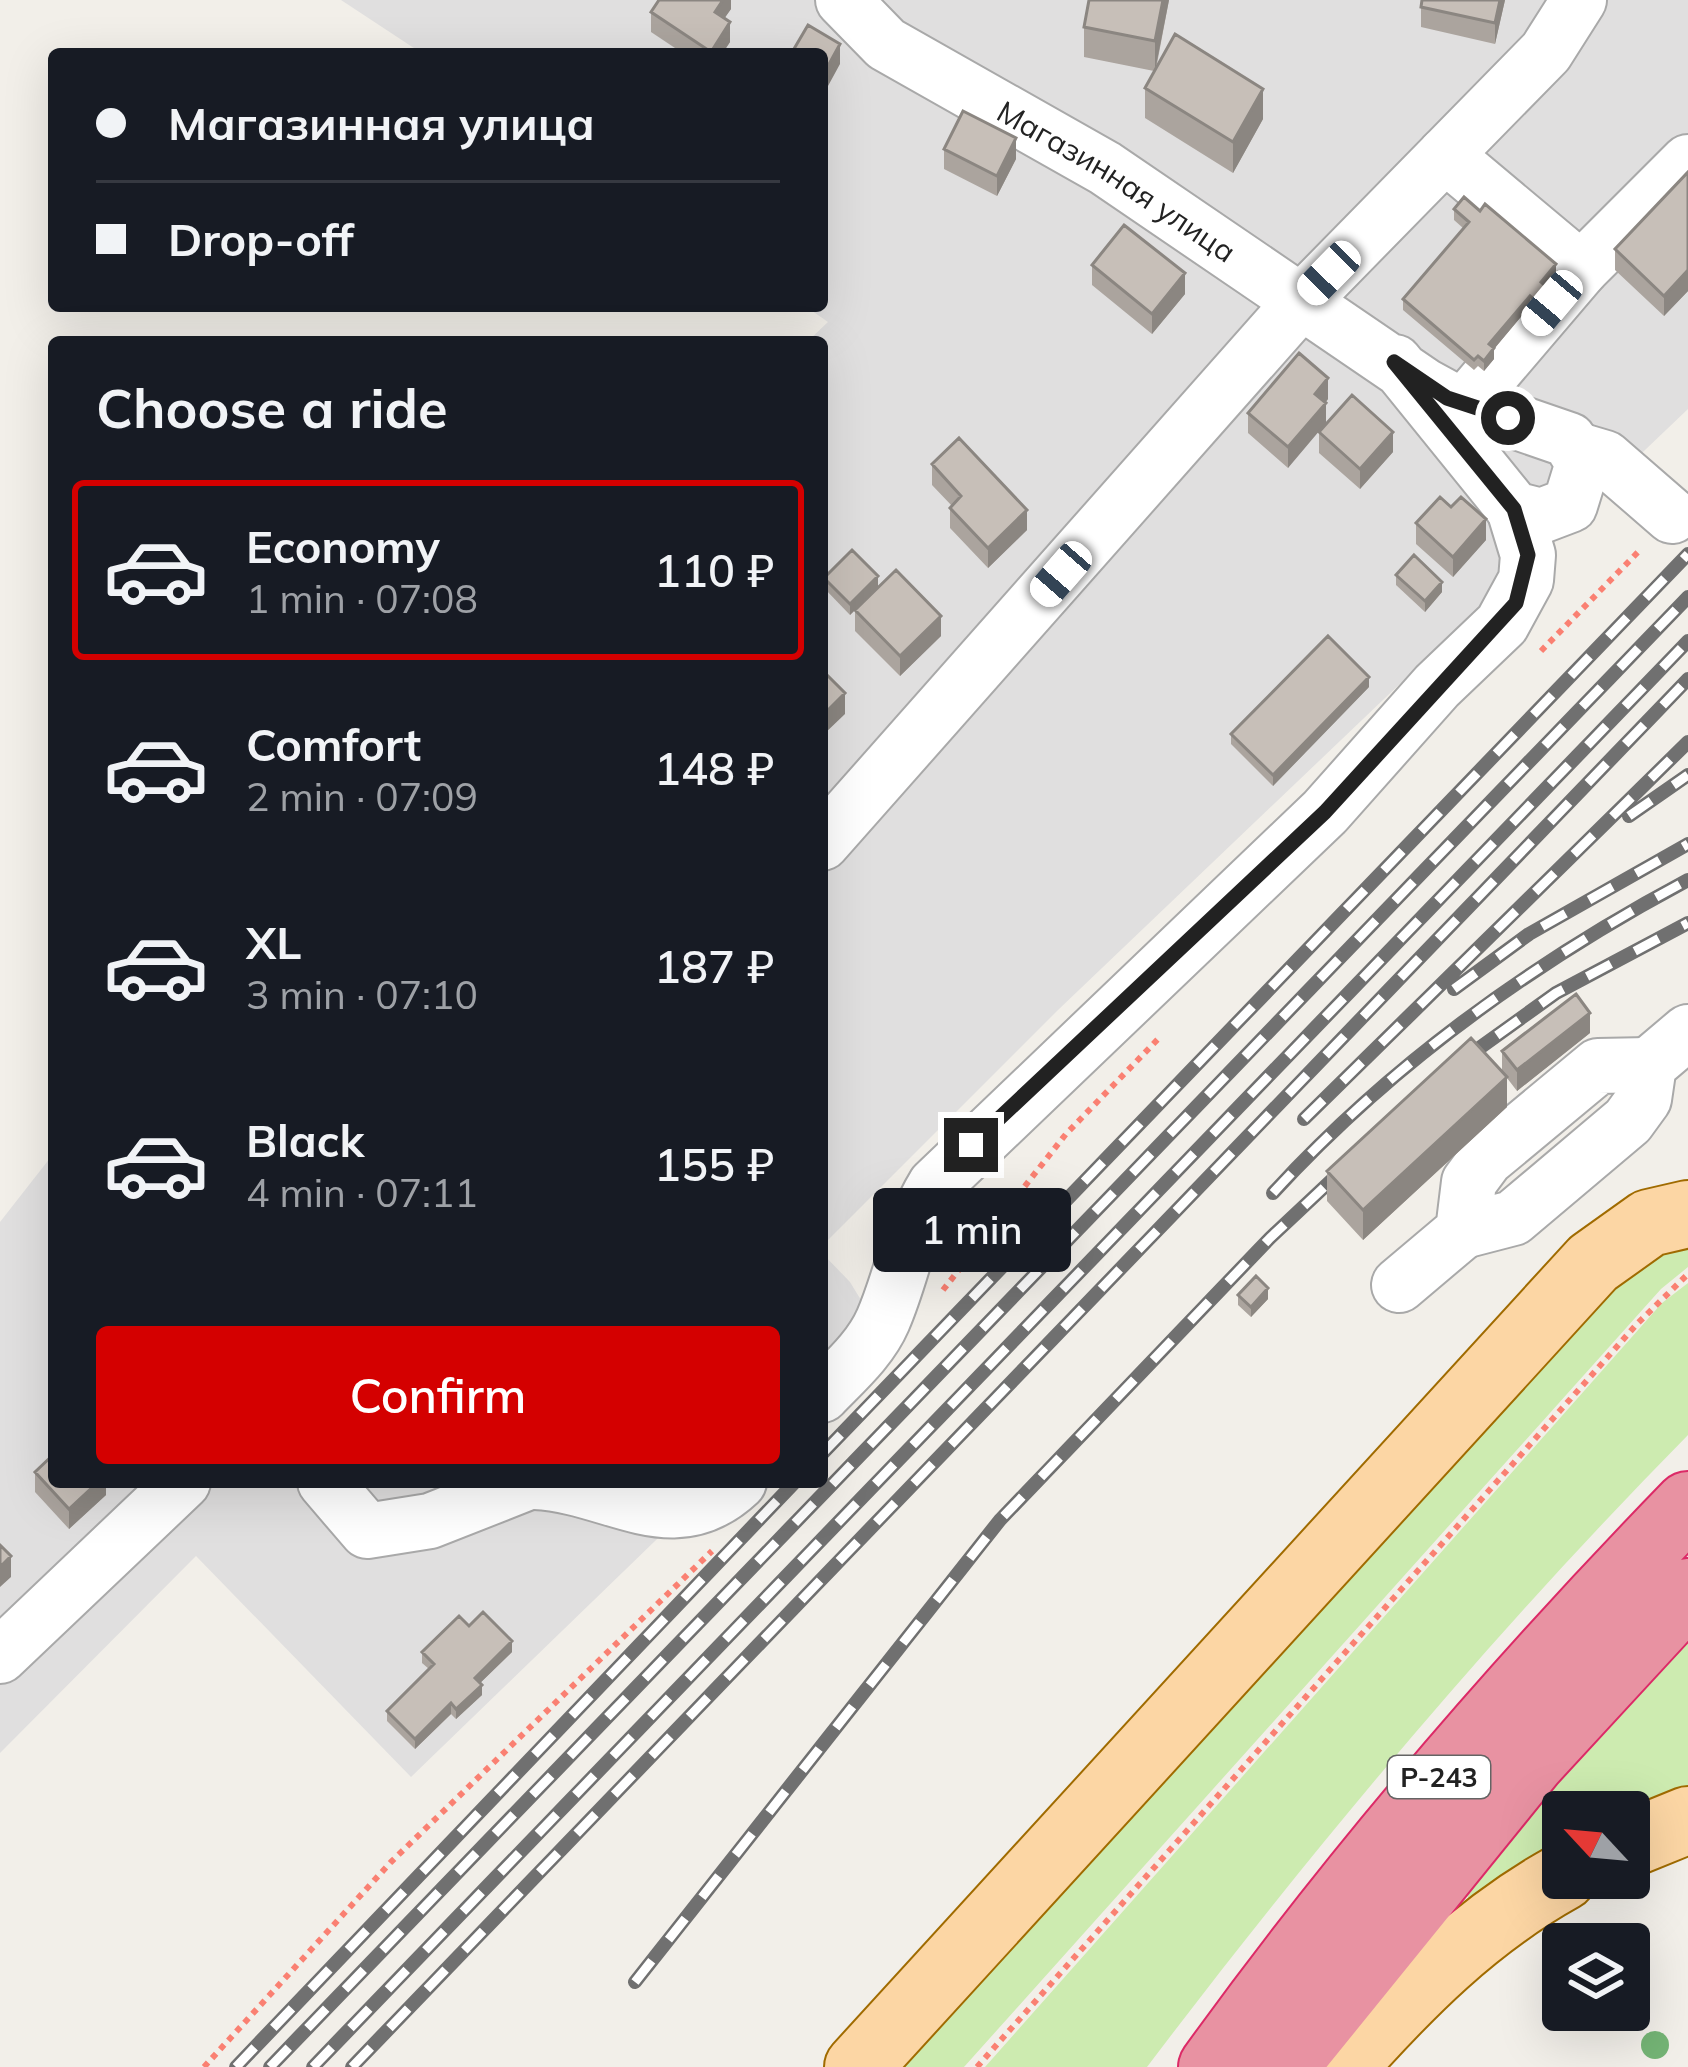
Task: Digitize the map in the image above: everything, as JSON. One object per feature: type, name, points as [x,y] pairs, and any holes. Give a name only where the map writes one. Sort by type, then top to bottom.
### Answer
[{"type":"highway","name":"Р-243","points":[[1212,2067],[1307,1939],[1486,1721],[1688,1505]]},
{"type":"highway","name":"Р-243","points":[[1284,2067],[1532,1761],[1688,1592]]},
{"type":"main road","points":[[858,2067],[1593,1263],[1648,1223],[1688,1214]]},
{"type":"main road","points":[[1650,1835],[1688,1820]]},
{"type":"main road","points":[[1343,2067],[1436,1966],[1542,1890]]},
{"type":"street","name":"Магазинная улица","points":[[843,0],[886,44],[1105,167],[1436,392],[1551,432],[1578,450],[1605,458],[1672,516]]},
{"type":"street","points":[[828,836],[1300,303],[1546,52],[1579,0]]},
{"type":"street","points":[[1445,155],[1581,269]]},
{"type":"street","points":[[1465,405],[1581,269],[1688,162]]},
{"type":"street","name":"Магазинная улица","points":[[1394,362],[1514,509]]},
{"type":"street","points":[[1514,509],[1541,516],[1570,505],[1583,477],[1578,450]]},
{"type":"street","points":[[828,1389],[869,1345],[882,1322],[906,1240],[935,1185],[1325,812],[1437,686],[1502,624],[1526,580],[1528,555],[1514,509]]},
{"type":"street","points":[[1399,1285],[1462,1231],[1469,1183],[1486,1159],[1598,1066],[1668,1048]]},
{"type":"street","points":[[0,1656],[177,1488]]},
{"type":"street","points":[[331,1488],[367,1531],[430,1521],[516,1488]]},
{"type":"street","points":[[588,1488],[686,1514],[718,1501],[732,1488]]},
{"type":"path","points":[[1526,664],[1672,516]]},
{"type":"path","points":[[938,1295],[1066,1134],[1165,1032]]},
{"type":"path","points":[[977,2067],[1636,1324],[1688,1274]]},
{"type":"path","points":[[204,2067],[392,1862],[716,1547]]},
{"type":"shaded area","points":[[341,0],[1688,0],[1688,409],[1058,1010],[828,1240],[828,336],[813,336],[828,322],[814,312],[828,312],[828,48],[414,48]]},
{"type":"shaded area","points":[[48,1161],[48,1488],[710,1488],[411,1777],[196,1556],[0,1753],[0,1222]]},
{"type":"shaded area","points":[[828,1259],[850,1282],[872,1318],[828,1365]]},
{"type":"green space","points":[[1688,1242],[1688,1267],[1661,1289],[964,2067],[886,2067],[1609,1291],[1644,1262]]},
{"type":"green space","points":[[1688,1283],[1688,1435],[1407,1742],[1147,2067],[985,2067],[1662,1303]]},
{"type":"green space","points":[[1688,1637],[1688,1802],[1650,1808],[1650,1791],[1550,1791],[1624,1703]]},
{"type":"green space","points":[[1542,1801],[1542,1871],[1478,1912],[1465,1893]]},
{"type":"building","points":[[659,0],[723,0],[715,12],[730,22],[714,48],[705,48],[651,12]]},
{"type":"building","points":[[1089,0],[1163,0],[1155,41],[1084,27]]},
{"type":"building","points":[[1422,0],[1500,0],[1495,23],[1421,7]]},
{"type":"building","points":[[808,25],[840,44],[828,66],[828,48],[795,48]]},
{"type":"building","points":[[1175,34],[1263,89],[1233,142],[1145,88]]},
{"type":"building","points":[[963,111],[1016,138],[997,176],[944,149]]},
{"type":"building","points":[[1688,172],[1688,270],[1664,296],[1615,249]]},
{"type":"building","points":[[1464,197],[1480,211],[1485,204],[1556,264],[1541,282],[1550,290],[1538,303],[1530,296],[1489,344],[1494,348],[1484,361],[1478,356],[1474,360],[1403,299],[1469,222],[1454,209]]},
{"type":"building","points":[[1124,225],[1185,273],[1152,314],[1092,265]]},
{"type":"building","points":[[1299,353],[1328,378],[1315,394],[1326,403],[1288,447],[1248,413]]},
{"type":"building","points":[[1352,395],[1393,432],[1360,469],[1319,432]]},
{"type":"building","points":[[959,438],[1027,510],[988,548],[950,508],[961,496],[932,464]]},
{"type":"building","points":[[1440,497],[1451,507],[1461,497],[1486,519],[1453,557],[1416,523]]},
{"type":"building","points":[[852,550],[878,576],[850,604],[828,582],[828,574]]},
{"type":"building","points":[[1414,555],[1442,582],[1425,601],[1396,575]]},
{"type":"building","points":[[896,570],[941,616],[900,656],[855,610]]},
{"type":"building","points":[[1328,636],[1369,677],[1273,775],[1231,734]]},
{"type":"building","points":[[828,676],[845,693],[828,710]]},
{"type":"building","points":[[1576,994],[1590,1013],[1517,1070],[1502,1051]]},
{"type":"building","points":[[1471,1038],[1507,1077],[1363,1210],[1327,1171]]},
{"type":"building","points":[[1256,1276],[1268,1288],[1251,1307],[1238,1295]]},
{"type":"building","points":[[48,1460],[48,1486],[35,1472]]},
{"type":"building","points":[[50,1488],[92,1488],[69,1509]]},
{"type":"building","points":[[0,1545],[11,1556],[0,1567]]},
{"type":"building","points":[[483,1612],[512,1641],[475,1678],[482,1685],[456,1709],[451,1703],[415,1739],[387,1711],[434,1664],[422,1652],[459,1616],[469,1626]]},
{"type":"railway","points":[[828,1448],[1688,554]]},
{"type":"railway","points":[[270,2067],[1688,597]]},
{"type":"railway","points":[[313,2067],[1688,641]]},
{"type":"railway","points":[[352,2067],[1688,679]]},
{"type":"railway","points":[[1304,1119],[1688,742]]},
{"type":"railway","points":[[1629,816],[1688,775]]},
{"type":"railway","points":[[1454,989],[1529,934],[1688,844]]},
{"type":"railway","points":[[1273,1193],[1366,1101],[1467,1019],[1575,945],[1688,880]]},
{"type":"railway","points":[[1453,1067],[1556,993],[1688,923]]},
{"type":"railway","points":[[635,1982],[1000,1520],[1270,1238],[1352,1161]]},
{"type":"railway","points":[[236,2067],[789,1488]]},
{"type":"route","points":[[971,1145],[1325,812],[1437,686],[1502,624],[1516,603],[1526,580],[1528,555],[1514,509],[1394,362],[1447,398],[1508,418]]}]
